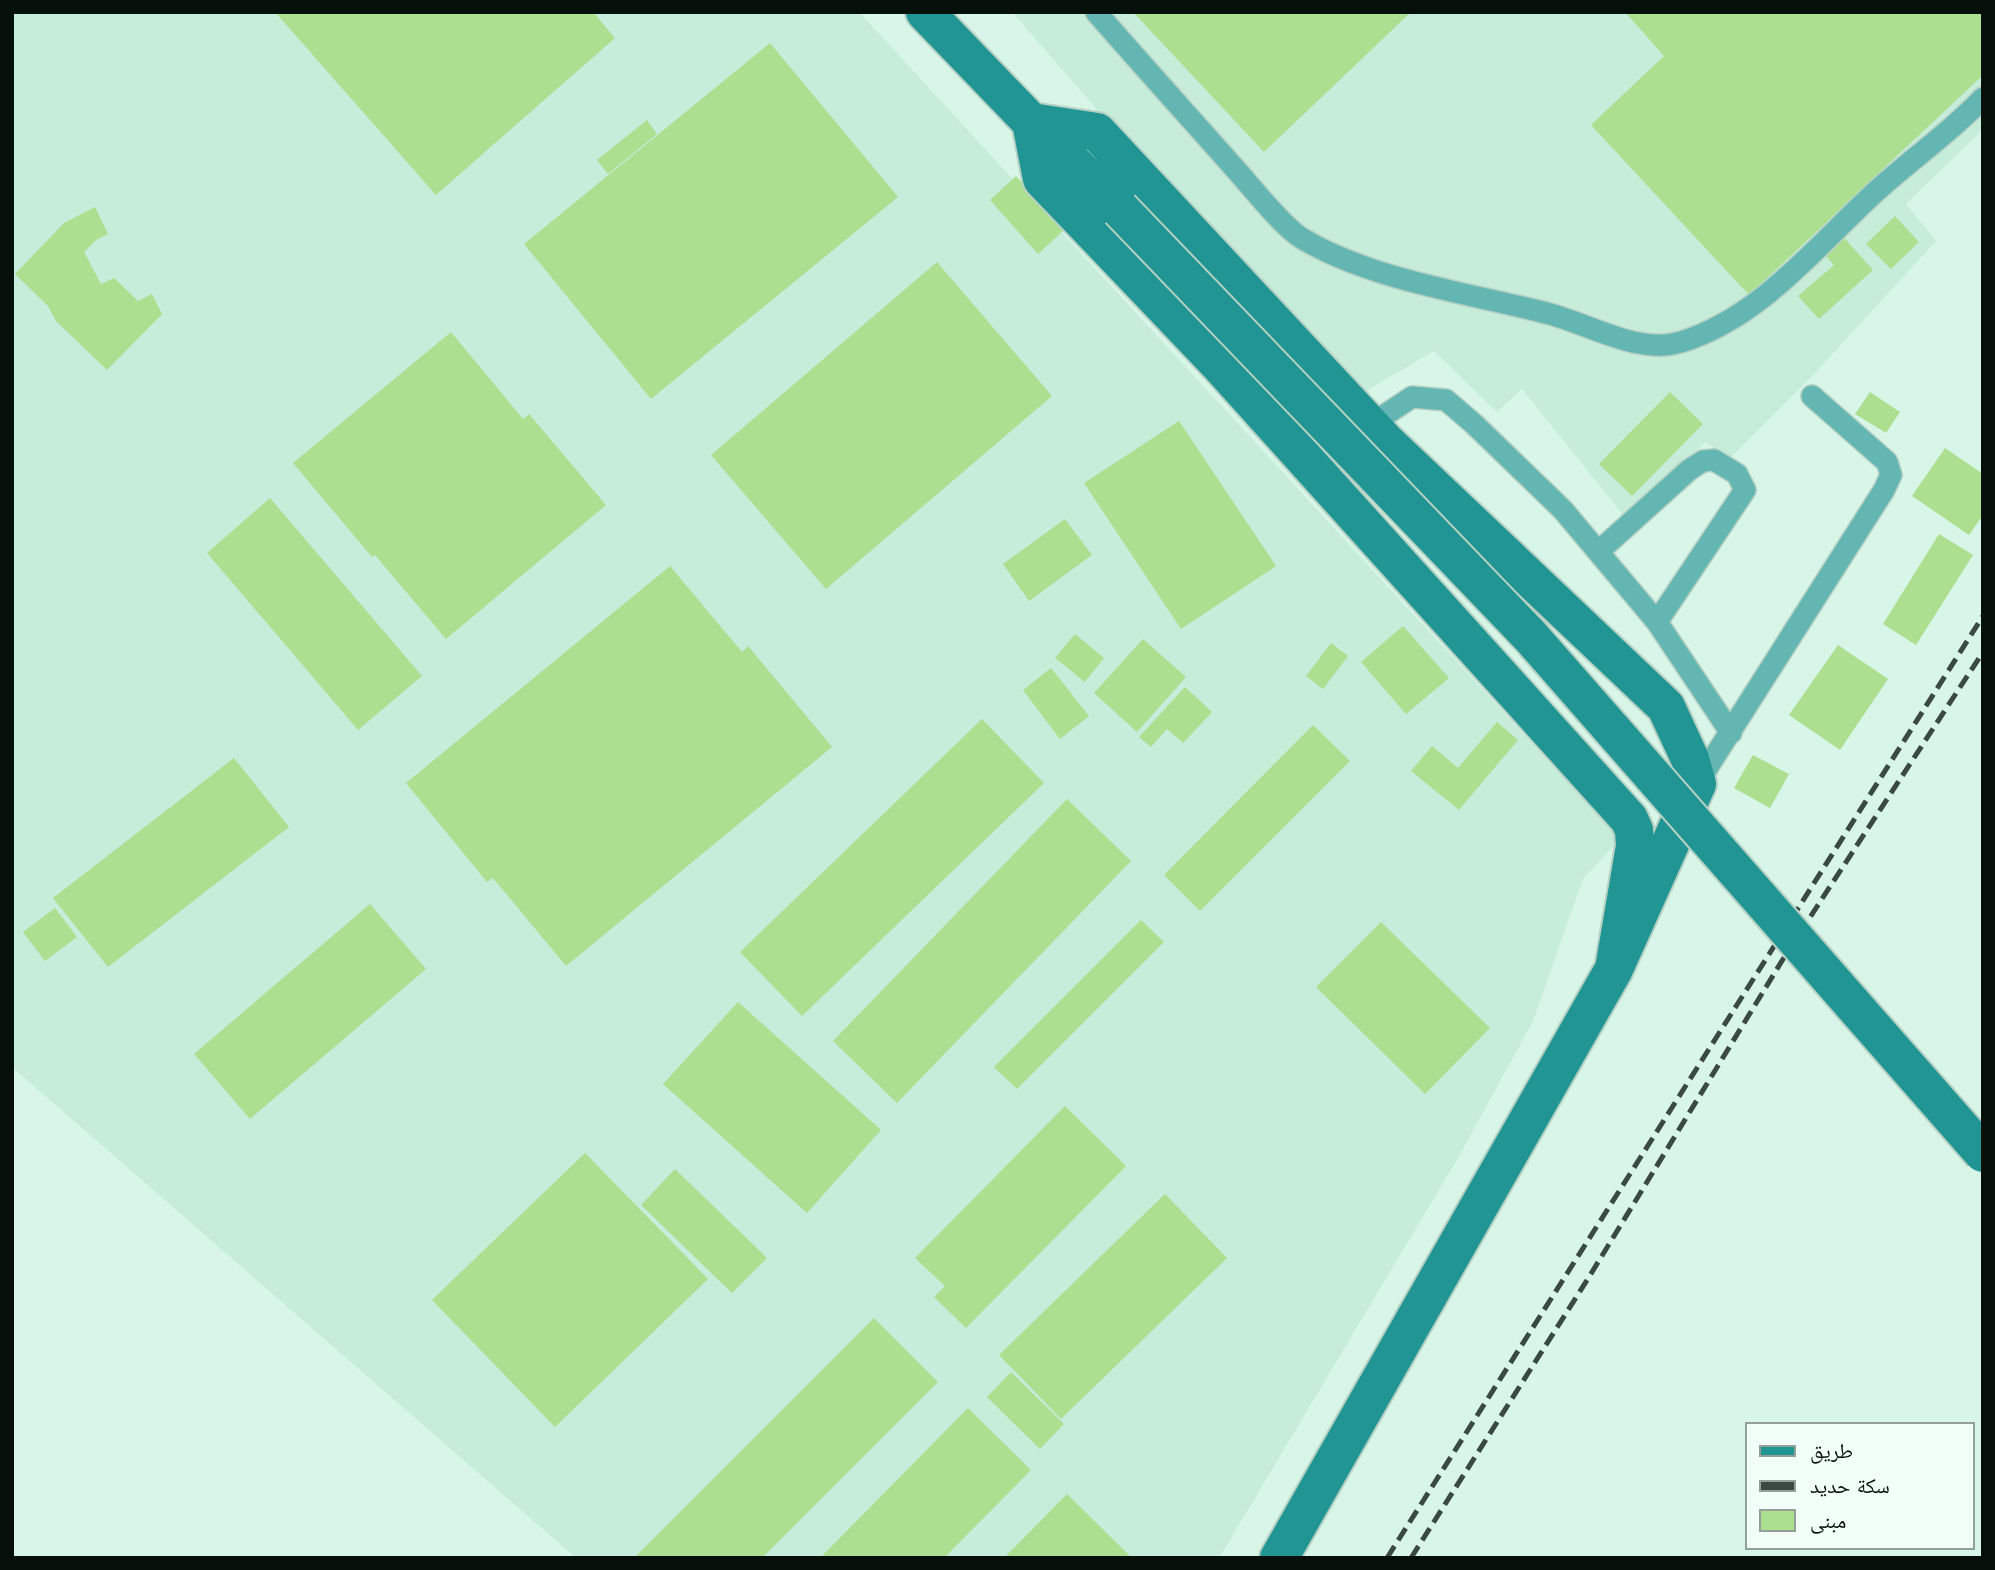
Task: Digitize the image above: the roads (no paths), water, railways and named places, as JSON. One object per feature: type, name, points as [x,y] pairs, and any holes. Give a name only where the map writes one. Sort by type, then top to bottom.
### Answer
[{"type":"main road","points":[[925,12],[1120,209],[1531,637],[1983,1153]]},
{"type":"main road","points":[[1031,122],[1097,132],[1370,425],[1666,707],[1690,758],[1697,784],[1614,969],[1279,1558]]},
{"type":"main road","points":[[1031,122],[1042,179],[1218,363],[1629,819],[1634,830],[1635,846],[1614,969]]},
{"type":"lane","points":[[1096,12],[1251,187],[1300,237],[1331,254],[1381,272],[1553,315],[1646,345],[1663,346],[1717,327],[1785,281],[1872,195],[1983,98]]},
{"type":"lane","points":[[1697,784],[1891,475],[1886,462],[1812,396]]},
{"type":"lane","points":[[1370,425],[1412,397],[1446,400],[1563,510],[1657,622],[1731,733]]},
{"type":"lane","points":[[1598,552],[1689,470],[1703,461],[1714,460],[1737,474],[1745,490],[1657,622]]},
{"type":"railway","points":[[1387,1558],[1983,616]]},
{"type":"railway","points":[[1411,1558],[1589,1277],[1788,951],[1983,652]]}]
